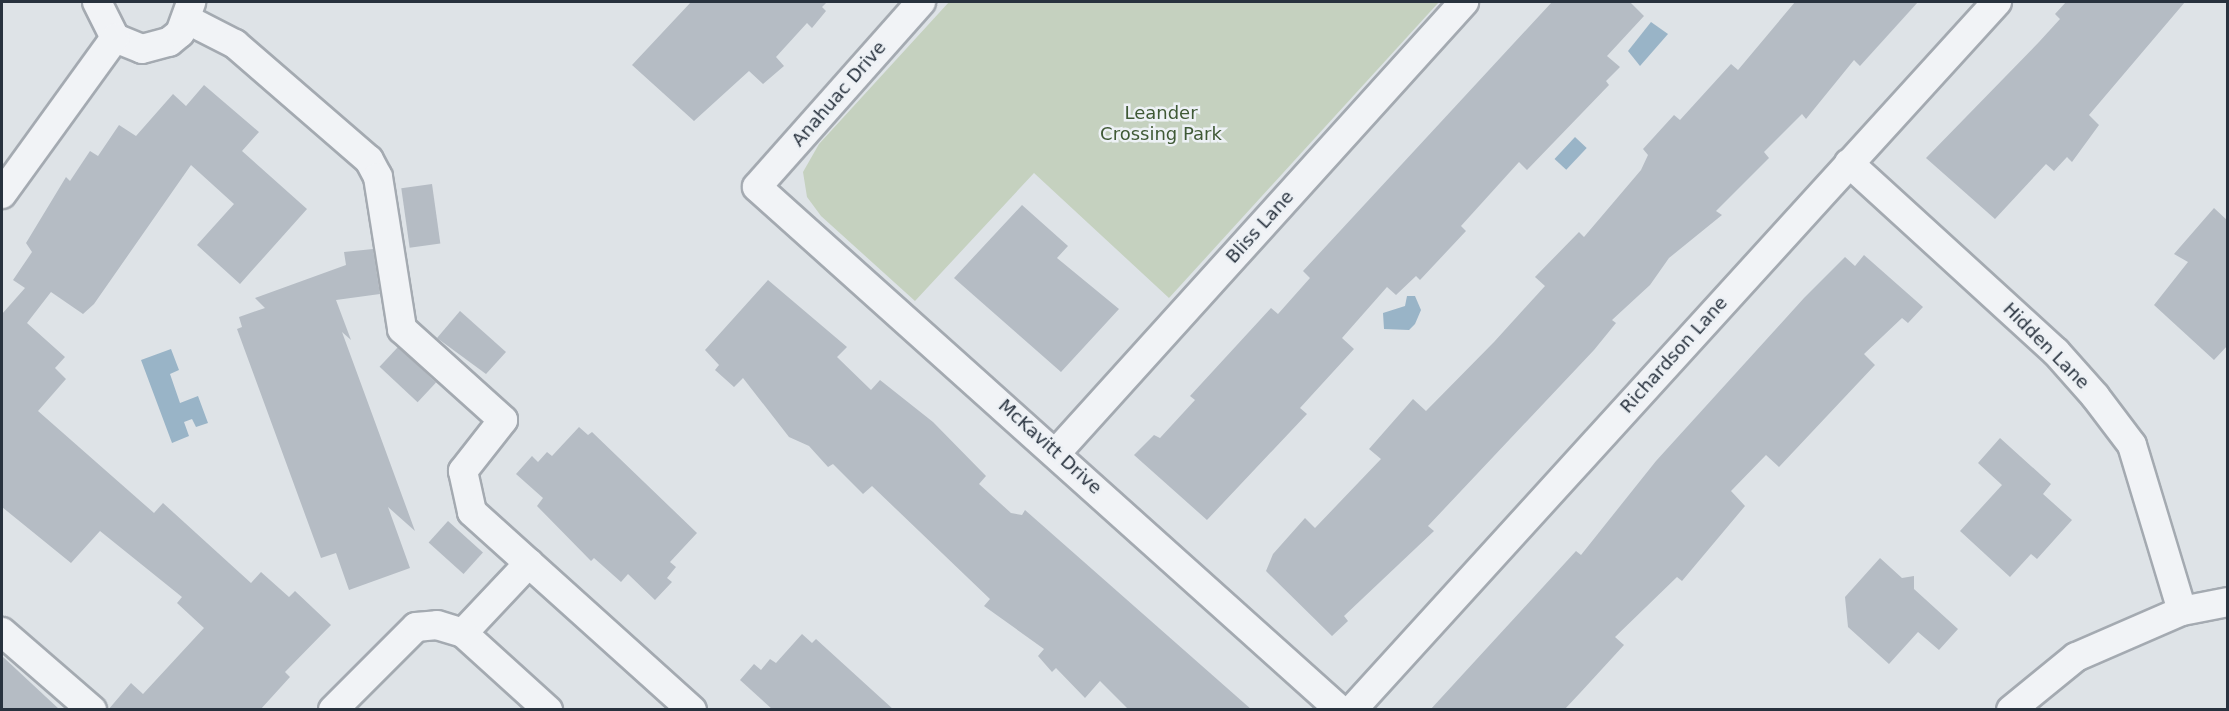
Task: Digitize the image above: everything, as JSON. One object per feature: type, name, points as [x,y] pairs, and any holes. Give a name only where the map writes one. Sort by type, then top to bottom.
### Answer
[{"type":"street","points":[[97,2],[115,39],[142,49],[169,42],[190,11],[235,44],[369,160],[378,177],[402,329],[503,420],[463,471],[472,512],[692,710]]},
{"type":"street","name":"Anahuac Drive","points":[[757,188],[921,2]]},
{"type":"street","name":"Bliss Lane","points":[[1057,452],[1464,2]]},
{"type":"street","name":"Richardson Lane","points":[[1352,710],[1997,2]]},
{"type":"street","points":[[2,195],[115,39]]},
{"type":"street","name":"Hidden Lane","points":[[1849,164],[2056,352],[2108,412],[2132,445],[2182,611]]},
{"type":"street","name":"McKavitt Drive","points":[[757,188],[1057,452],[1340,710]]},
{"type":"street","points":[[463,633],[529,562]]},
{"type":"street","points":[[2011,710],[2076,657],[2182,611],[2228,602]]},
{"type":"street","points":[[333,710],[417,627],[437,625],[463,633],[548,710]]},
{"type":"street","points":[[2,632],[92,710]]},
{"type":"green space","name":"Leander Crossing Park","points":[[949,2],[1439,2],[1169,298],[1034,173],[915,301],[821,216],[807,197],[803,172],[819,144]]},
{"type":"water","points":[[1651,22],[1668,34],[1640,66],[1628,51]]},
{"type":"water","points":[[1575,137],[1587,148],[1566,170],[1555,159]]},
{"type":"water","points":[[1407,296],[1415,296],[1421,310],[1415,324],[1409,330],[1384,329],[1383,313],[1405,306]]},
{"type":"water","points":[[171,349],[179,370],[170,374],[180,403],[198,396],[208,423],[196,427],[192,419],[184,422],[189,436],[172,443],[141,360]]},
{"type":"building","points":[[691,2],[827,2],[822,7],[826,11],[812,28],[807,23],[776,57],[784,66],[763,84],[749,71],[694,121],[632,65]]},
{"type":"building","points":[[1552,2],[1630,2],[1644,16],[1607,56],[1620,67],[1606,81],[1609,85],[1527,170],[1519,162],[1461,226],[1466,231],[1420,280],[1416,276],[1396,295],[1387,287],[1342,338],[1354,349],[1300,408],[1307,414],[1207,520],[1134,455],[1154,435],[1160,438],[1195,400],[1190,396],[1271,308],[1278,314],[1310,278],[1303,271]]},
{"type":"building","points":[[1795,2],[1918,2],[1860,66],[1854,60],[1806,119],[1802,114],[1764,152],[1769,158],[1716,211],[1722,215],[1669,258],[1650,285],[1612,320],[1616,323],[1594,350],[1428,526],[1434,531],[1344,616],[1348,621],[1332,636],[1266,571],[1273,554],[1305,518],[1315,528],[1381,459],[1369,449],[1413,399],[1426,411],[1494,342],[1545,286],[1535,277],[1579,232],[1584,237],[1641,170],[1648,155],[1643,149],[1674,115],[1680,120],[1731,64],[1738,70]]},
{"type":"building","points":[[2066,2],[2185,2],[2089,115],[2099,125],[2072,162],[2067,157],[2054,171],[2046,164],[1995,219],[1926,158],[2060,19],[2055,14]]},
{"type":"building","points":[[204,85],[259,132],[242,151],[307,209],[240,284],[197,245],[234,204],[191,165],[94,304],[83,314],[51,292],[27,323],[65,357],[55,368],[66,379],[38,411],[154,513],[163,503],[251,583],[261,572],[289,597],[295,591],[331,625],[285,672],[290,677],[260,710],[108,710],[131,683],[143,694],[204,628],[177,603],[182,597],[100,531],[71,563],[2,507],[2,314],[25,288],[13,280],[32,252],[26,243],[66,177],[70,181],[90,151],[98,156],[119,125],[136,136],[173,94],[186,106]]},
{"type":"building","points":[[432,184],[440,243],[410,248],[401,188]]},
{"type":"building","points":[[1022,205],[1068,246],[1057,258],[1119,309],[1061,372],[954,278]]},
{"type":"building","points":[[2214,208],[2228,221],[2228,345],[2214,360],[2154,305],[2188,262],[2174,254]]},
{"type":"building","points":[[373,249],[380,294],[336,300],[351,340],[342,332],[415,531],[388,507],[410,568],[349,590],[336,553],[321,558],[237,329],[242,327],[239,317],[265,308],[255,298],[346,265],[344,252]]},
{"type":"building","points":[[1864,255],[1923,307],[1908,323],[1902,318],[1864,354],[1875,365],[1779,467],[1766,455],[1731,491],[1745,506],[1682,581],[1677,577],[1615,637],[1624,645],[1564,710],[1430,710],[1576,551],[1581,555],[1656,461],[1804,298],[1845,257],[1855,266]]},
{"type":"building","points":[[768,280],[847,347],[837,357],[871,390],[880,380],[933,422],[986,476],[979,484],[1011,513],[1022,515],[1025,510],[1252,710],[1129,710],[1100,681],[1085,698],[1056,668],[1052,672],[1038,656],[1044,649],[984,606],[990,599],[872,486],[863,494],[833,464],[828,467],[809,446],[789,437],[743,378],[734,387],[715,370],[719,365],[705,350]]},
{"type":"building","points":[[460,311],[506,352],[486,374],[437,338]]},
{"type":"building","points":[[398,347],[436,382],[418,402],[380,367]]},
{"type":"building","points":[[579,427],[588,435],[592,432],[697,533],[670,562],[676,567],[667,578],[672,582],[655,600],[628,574],[621,582],[594,558],[591,561],[537,506],[543,498],[516,474],[532,456],[538,462],[547,452],[552,456]]},
{"type":"building","points":[[2000,438],[2051,484],[2043,494],[2072,520],[2037,559],[2031,554],[2010,577],[1960,531],[2002,485],[1978,463]]},
{"type":"building","points":[[448,521],[483,552],[464,574],[429,543]]},
{"type":"building","points":[[1880,558],[1902,578],[1914,576],[1914,589],[1958,629],[1939,650],[1918,632],[1889,664],[1848,627],[1845,597]]},
{"type":"building","points":[[802,634],[812,643],[816,639],[894,710],[773,710],[740,680],[754,664],[761,670],[770,659],[776,663]]},
{"type":"building","points":[[2,656],[60,710],[2,710]]}]
